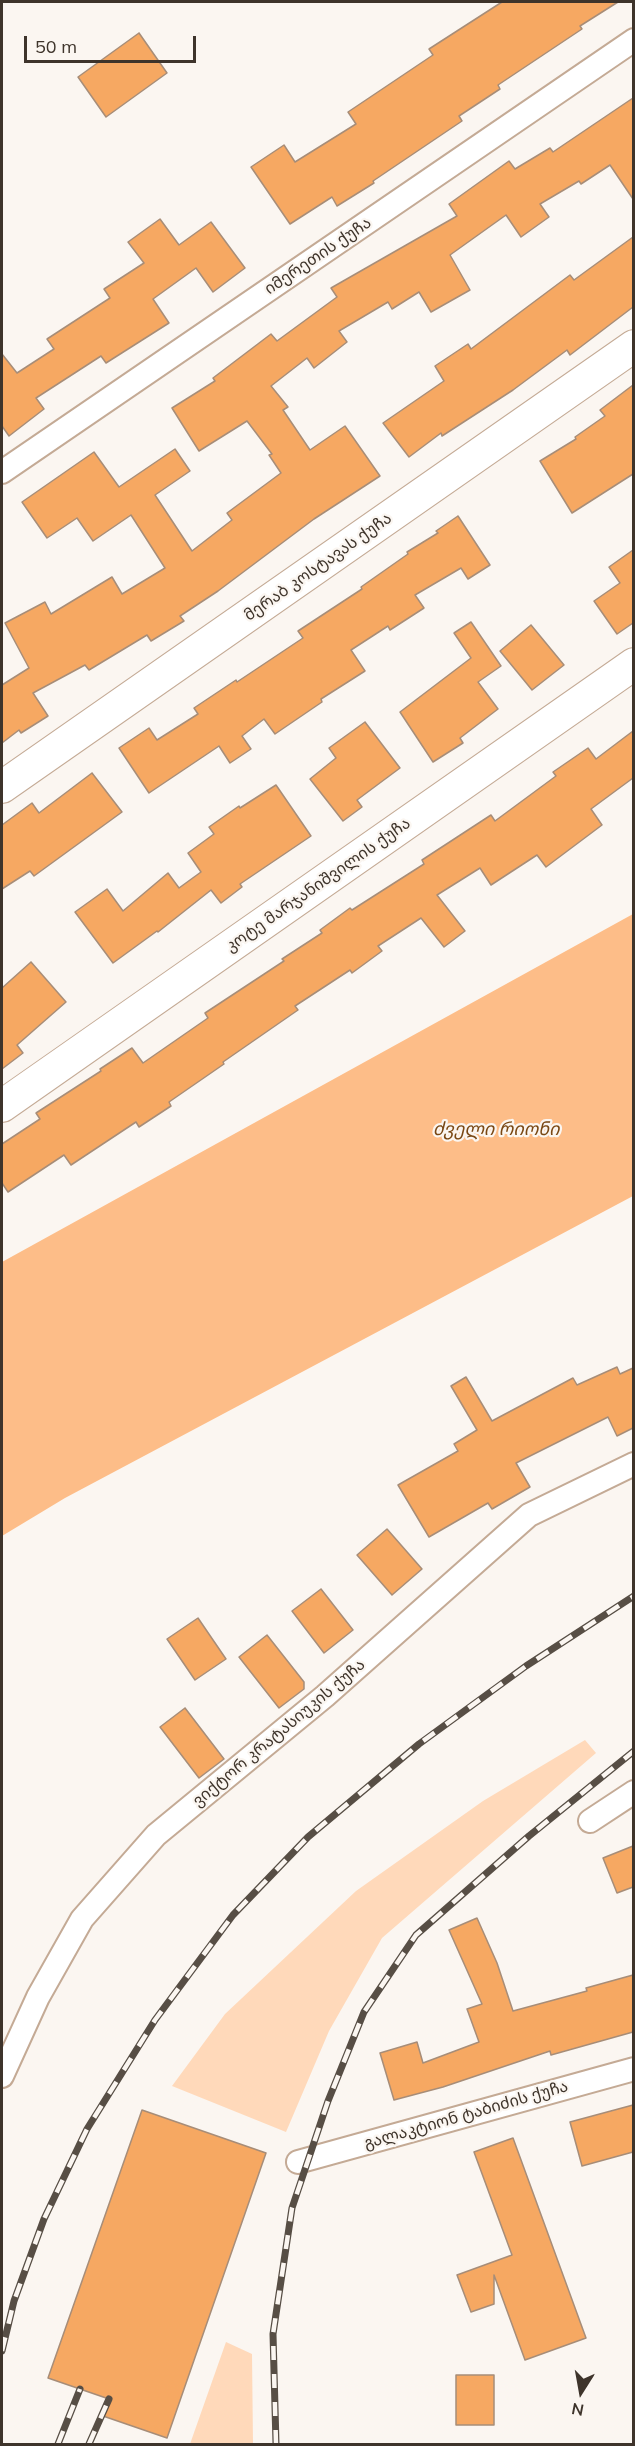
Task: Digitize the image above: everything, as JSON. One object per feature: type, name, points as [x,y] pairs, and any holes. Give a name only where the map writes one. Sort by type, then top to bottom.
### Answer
[{"type":"street","name":"იმერეთის ქუჩა","points":[[2,472],[633,40]]},
{"type":"street","name":"მერაბ კოსტავას ქუჩა","points":[[2,787],[633,346]]},
{"type":"street","name":"კოტე მარჯანიშვილის ქუჩა","points":[[2,1106],[633,664]]},
{"type":"street","name":"ვიქტორ კრატასიუკის ქუჩა","points":[[2,2076],[38,1996],[82,1919],[156,1835],[325,1696],[529,1515],[633,1464]]},
{"type":"street","points":[[590,1821],[633,1792]]},
{"type":"street","name":"გალაკტიონ ტაბიძის ქუჩა","points":[[298,2162],[633,2069]]},
{"type":"shaded area","points":[[585,1740],[596,1753],[382,1938],[329,2031],[286,2132],[172,2086],[225,2014],[356,1891],[483,1801]]},
{"type":"shaded area","points":[[226,2342],[252,2354],[253,2444],[190,2444]]},
{"type":"water","name":"ძველი რიონი","points":[[633,914],[633,1196],[65,1498],[2,1536],[2,1262]]},
{"type":"building","points":[[502,2],[618,2],[580,26],[582,29],[498,85],[500,89],[459,116],[462,121],[373,181],[374,183],[337,206],[332,197],[290,224],[251,167],[284,145],[295,162],[356,124],[348,112],[433,55],[429,49]]},
{"type":"building","points":[[139,33],[167,73],[106,117],[78,77]]},
{"type":"building","points":[[633,98],[633,199],[610,165],[581,184],[579,181],[540,204],[549,217],[521,237],[506,215],[450,255],[470,290],[431,312],[419,292],[392,309],[388,302],[339,331],[347,342],[314,368],[307,358],[271,386],[288,407],[283,410],[310,450],[345,426],[380,476],[314,519],[218,591],[180,616],[184,621],[151,641],[147,635],[89,670],[85,665],[33,693],[48,716],[21,733],[19,730],[2,743],[2,685],[29,668],[5,623],[45,602],[51,614],[112,577],[122,594],[165,568],[131,515],[93,541],[77,518],[47,538],[22,502],[94,452],[119,487],[175,449],[190,471],[155,495],[192,551],[232,520],[227,513],[281,473],[269,455],[272,454],[247,421],[199,451],[172,408],[215,381],[213,378],[271,334],[277,341],[337,297],[331,288],[457,216],[449,204],[509,161],[515,169],[550,148],[553,152]]},
{"type":"building","points":[[160,219],[179,245],[211,222],[245,268],[213,292],[196,268],[153,299],[169,323],[106,363],[101,356],[36,398],[44,409],[9,436],[2,426],[2,354],[17,373],[54,349],[47,339],[110,298],[104,289],[144,263],[128,242]]},
{"type":"building","points":[[633,237],[633,307],[570,355],[567,350],[513,390],[442,436],[441,433],[409,457],[383,423],[444,381],[435,366],[468,344],[471,349],[570,275],[574,280]]},
{"type":"building","points":[[633,385],[633,474],[572,513],[540,461],[576,439],[575,437],[605,416],[600,410]]},
{"type":"building","points":[[458,516],[490,565],[468,579],[461,568],[415,595],[424,608],[390,630],[388,626],[351,650],[365,671],[321,699],[322,702],[275,734],[264,719],[242,736],[251,749],[230,763],[219,746],[149,793],[119,748],[149,728],[157,740],[198,714],[194,708],[303,638],[298,631],[362,589],[361,587],[408,554],[407,552],[438,533],[436,531]]},
{"type":"building","points":[[633,550],[633,623],[617,634],[594,601],[620,583],[609,567]]},
{"type":"building","points":[[471,622],[501,666],[478,682],[498,709],[460,738],[463,743],[433,762],[400,712],[471,658],[454,633]]},
{"type":"building","points":[[531,625],[564,665],[532,690],[500,651]]},
{"type":"building","points":[[365,722],[400,768],[357,800],[362,807],[343,821],[310,779],[336,758],[329,748]]},
{"type":"building","points":[[633,731],[633,778],[591,809],[602,825],[546,867],[537,855],[491,885],[480,868],[437,895],[465,931],[444,947],[421,918],[378,946],[382,951],[352,973],[350,970],[295,1006],[298,1010],[169,1102],[171,1106],[139,1127],[136,1122],[71,1165],[64,1155],[8,1192],[2,1183],[2,1144],[40,1119],[36,1113],[132,1048],[143,1063],[208,1018],[205,1013],[322,933],[320,930],[350,908],[352,910],[424,864],[422,860],[491,815],[495,821],[556,776],[553,772],[588,748],[596,759]]},
{"type":"building","points":[[92,773],[122,812],[34,876],[30,871],[2,889],[2,825],[32,803],[39,813]]},
{"type":"building","points":[[276,785],[311,836],[240,884],[242,887],[221,903],[211,890],[158,932],[113,963],[75,912],[107,889],[123,911],[168,873],[179,888],[201,872],[188,853],[214,834],[209,827],[239,806],[240,808]]},
{"type":"building","points":[[31,962],[66,1002],[17,1045],[23,1053],[2,1069],[2,988]]},
{"type":"building","points":[[617,1367],[620,1374],[633,1368],[633,1428],[617,1436],[608,1417],[516,1463],[530,1487],[492,1509],[488,1503],[429,1537],[398,1485],[458,1451],[454,1444],[477,1430],[451,1386],[466,1377],[492,1421],[573,1378],[577,1385]]},
{"type":"building","points":[[387,1529],[422,1569],[392,1595],[357,1555]]},
{"type":"building","points":[[321,1589],[353,1630],[324,1653],[292,1611]]},
{"type":"building","points":[[198,1618],[226,1659],[195,1680],[167,1639]]},
{"type":"building","points":[[267,1635],[304,1682],[304,1689],[279,1708],[239,1657]]},
{"type":"building","points":[[185,1708],[224,1759],[199,1778],[160,1727]]},
{"type":"building","points":[[633,1846],[633,1887],[617,1893],[603,1858]]},
{"type":"building","points":[[477,1918],[497,1963],[513,2011],[587,1991],[586,1988],[633,1975],[633,2032],[551,2055],[550,2051],[443,2087],[394,2100],[380,2053],[417,2042],[423,2063],[479,2042],[467,2009],[482,2004],[449,1930]]},
{"type":"building","points":[[633,2105],[633,2152],[582,2166],[570,2122]]},
{"type":"building","points":[[142,2110],[266,2153],[167,2438],[103,2416],[109,2399],[48,2378]]},
{"type":"building","points":[[513,2138],[586,2338],[525,2360],[494,2275],[494,2304],[471,2312],[457,2275],[512,2255],[474,2152]]},
{"type":"building","points":[[456,2375],[494,2375],[494,2425],[456,2425]]},
{"type":"railway","points":[[2,2351],[14,2301],[44,2219],[87,2129],[155,2020],[233,1915],[308,1837],[419,1744],[526,1666],[634,1596]]},
{"type":"railway","points":[[276,2444],[273,2334],[292,2208],[328,2101],[364,2012],[416,1935],[529,1836],[634,1751]]},
{"type":"railway","points":[[58,2444],[80,2389]]},
{"type":"railway","points":[[89,2444],[109,2399]]}]
